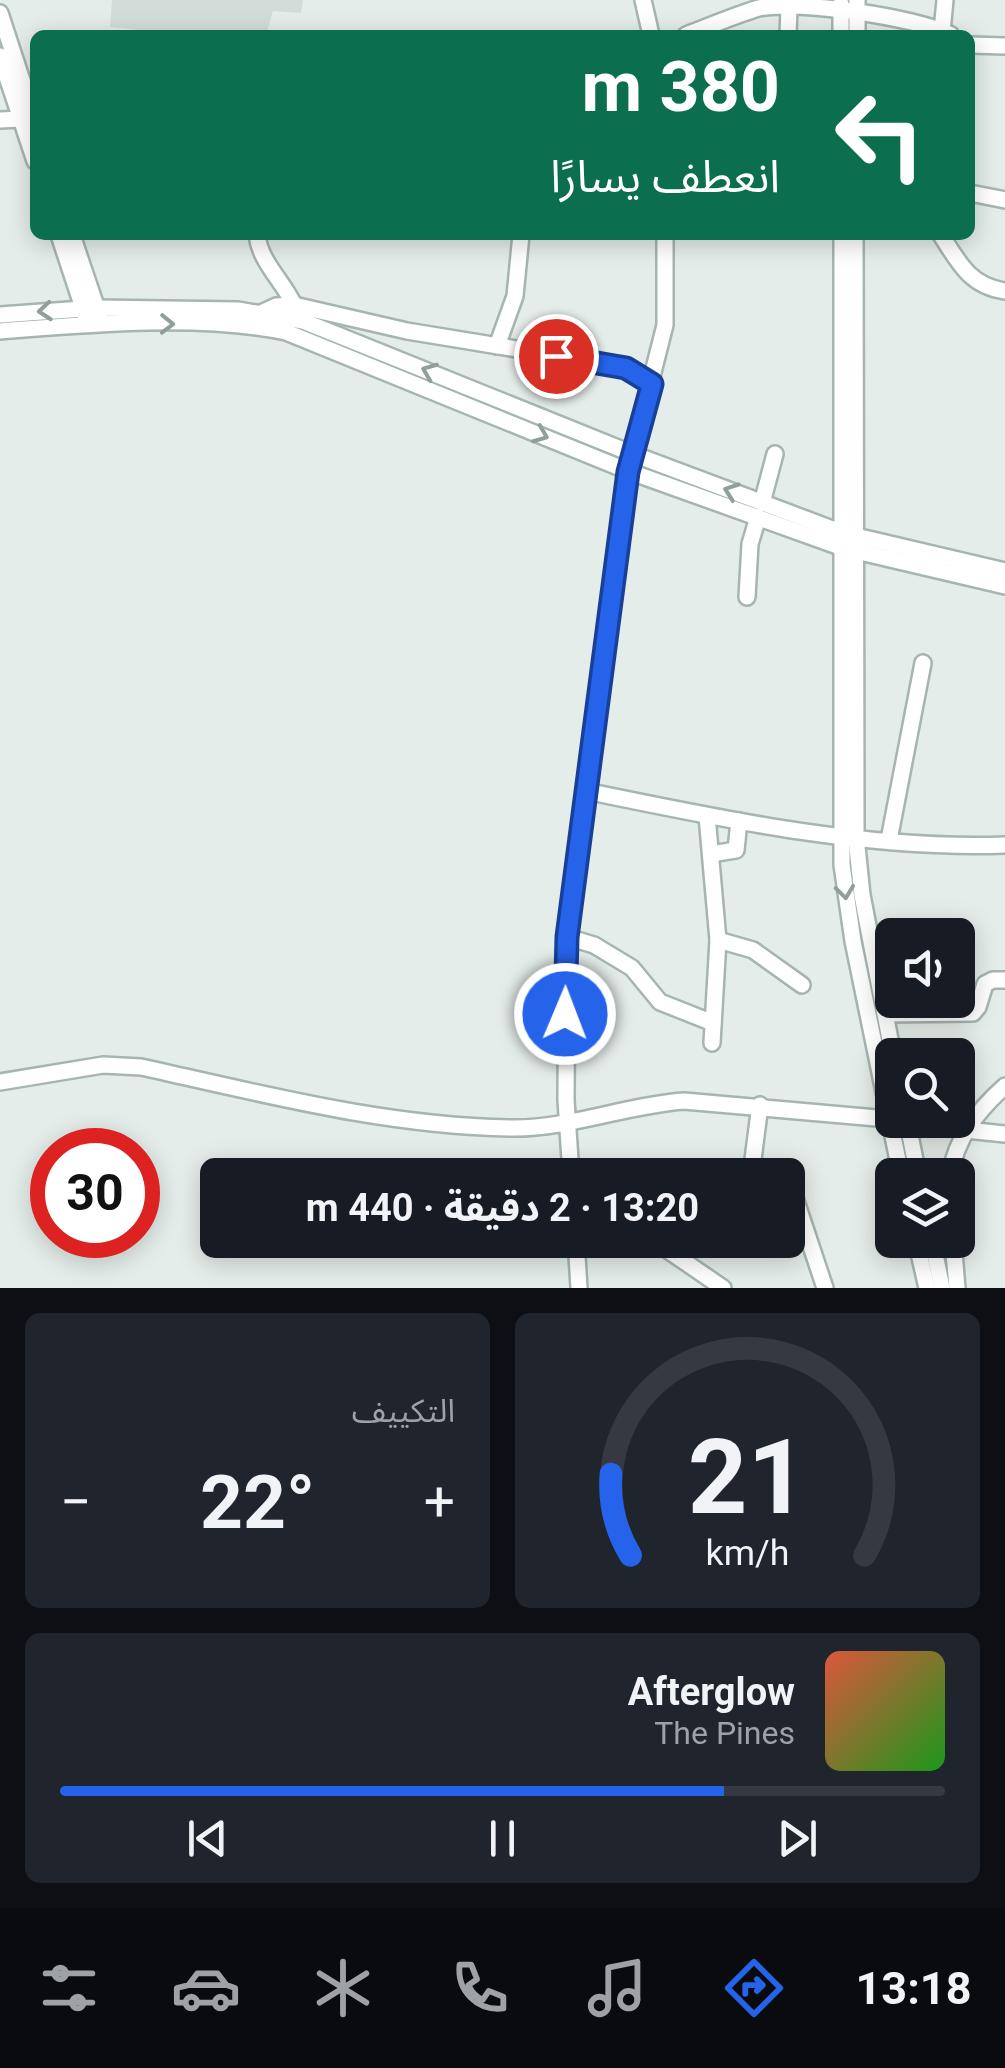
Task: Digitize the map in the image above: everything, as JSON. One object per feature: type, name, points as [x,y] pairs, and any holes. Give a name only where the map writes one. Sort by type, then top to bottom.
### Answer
[{"type":"street","points":[[643,0],[651,30]]},
{"type":"street","points":[[945,0],[946,30]]},
{"type":"street","points":[[699,30],[764,4],[849,5],[936,30]]},
{"type":"street","points":[[842,30],[849,5]]},
{"type":"street","points":[[849,5],[856,30]]},
{"type":"street","points":[[788,30],[789,7]]},
{"type":"street","points":[[0,12],[28,120]]},
{"type":"street","points":[[975,45],[1005,46]]},
{"type":"street","points":[[0,56],[28,120]]},
{"type":"street","points":[[0,120],[28,120]]},
{"type":"street","points":[[975,193],[1005,200]]},
{"type":"street","points":[[61,240],[92,315]]},
{"type":"street","points":[[73,240],[92,315]]},
{"type":"street","points":[[258,240],[294,305]]},
{"type":"street","points":[[497,346],[516,296],[522,240]]},
{"type":"street","points":[[570,1158],[565,1014],[567,937],[628,472],[665,325],[668,240]]},
{"type":"street","points":[[842,240],[849,542]]},
{"type":"street","points":[[855,240],[848,916],[875,1053]]},
{"type":"street","points":[[944,240],[972,280],[1005,291]]},
{"type":"street","points":[[263,312],[294,305],[377,326],[616,366],[652,384]]},
{"type":"street","points":[[0,315],[263,312],[322,327],[760,510]]},
{"type":"street","points":[[0,332],[92,315],[286,332],[628,472],[760,510],[849,542],[1005,586]]},
{"type":"street","points":[[746,597],[750,544],[774,454]]},
{"type":"street","points":[[849,542],[1005,571]]},
{"type":"street","points":[[889,840],[923,663]]},
{"type":"street","points":[[586,791],[707,816],[849,836],[955,846],[1005,845]]},
{"type":"street","points":[[707,816],[718,940],[712,1043]]},
{"type":"street","points":[[711,854],[736,850],[738,821]]},
{"type":"street","points":[[849,836],[875,962]]},
{"type":"street","points":[[567,937],[594,945],[632,968],[660,1002],[712,1022]]},
{"type":"street","points":[[718,940],[753,950],[802,985]]},
{"type":"street","points":[[975,1011],[985,984],[1005,980]]},
{"type":"street","points":[[0,1082],[103,1065],[125,1066],[396,1121],[508,1128],[654,1103],[760,1105],[875,1118]]},
{"type":"street","points":[[975,1118],[1005,1086]]},
{"type":"street","points":[[753,1158],[760,1105]]},
{"type":"street","points":[[975,1131],[1005,1134]]},
{"type":"street","points":[[805,1228],[825,1288]]},
{"type":"street","points":[[577,1258],[579,1288]]},
{"type":"street","points":[[682,1258],[723,1288]]},
{"type":"street","points":[[920,1258],[926,1288]]},
{"type":"street","points":[[936,1258],[942,1288]]},
{"type":"street","points":[[955,1258],[957,1288]]},
{"type":"shaded area","points":[[112,0],[303,0],[301,13],[273,11],[267,30],[110,27]]},
{"type":"route","points":[[556,356],[626,368],[652,384],[628,472],[567,937],[565,1014]]}]
